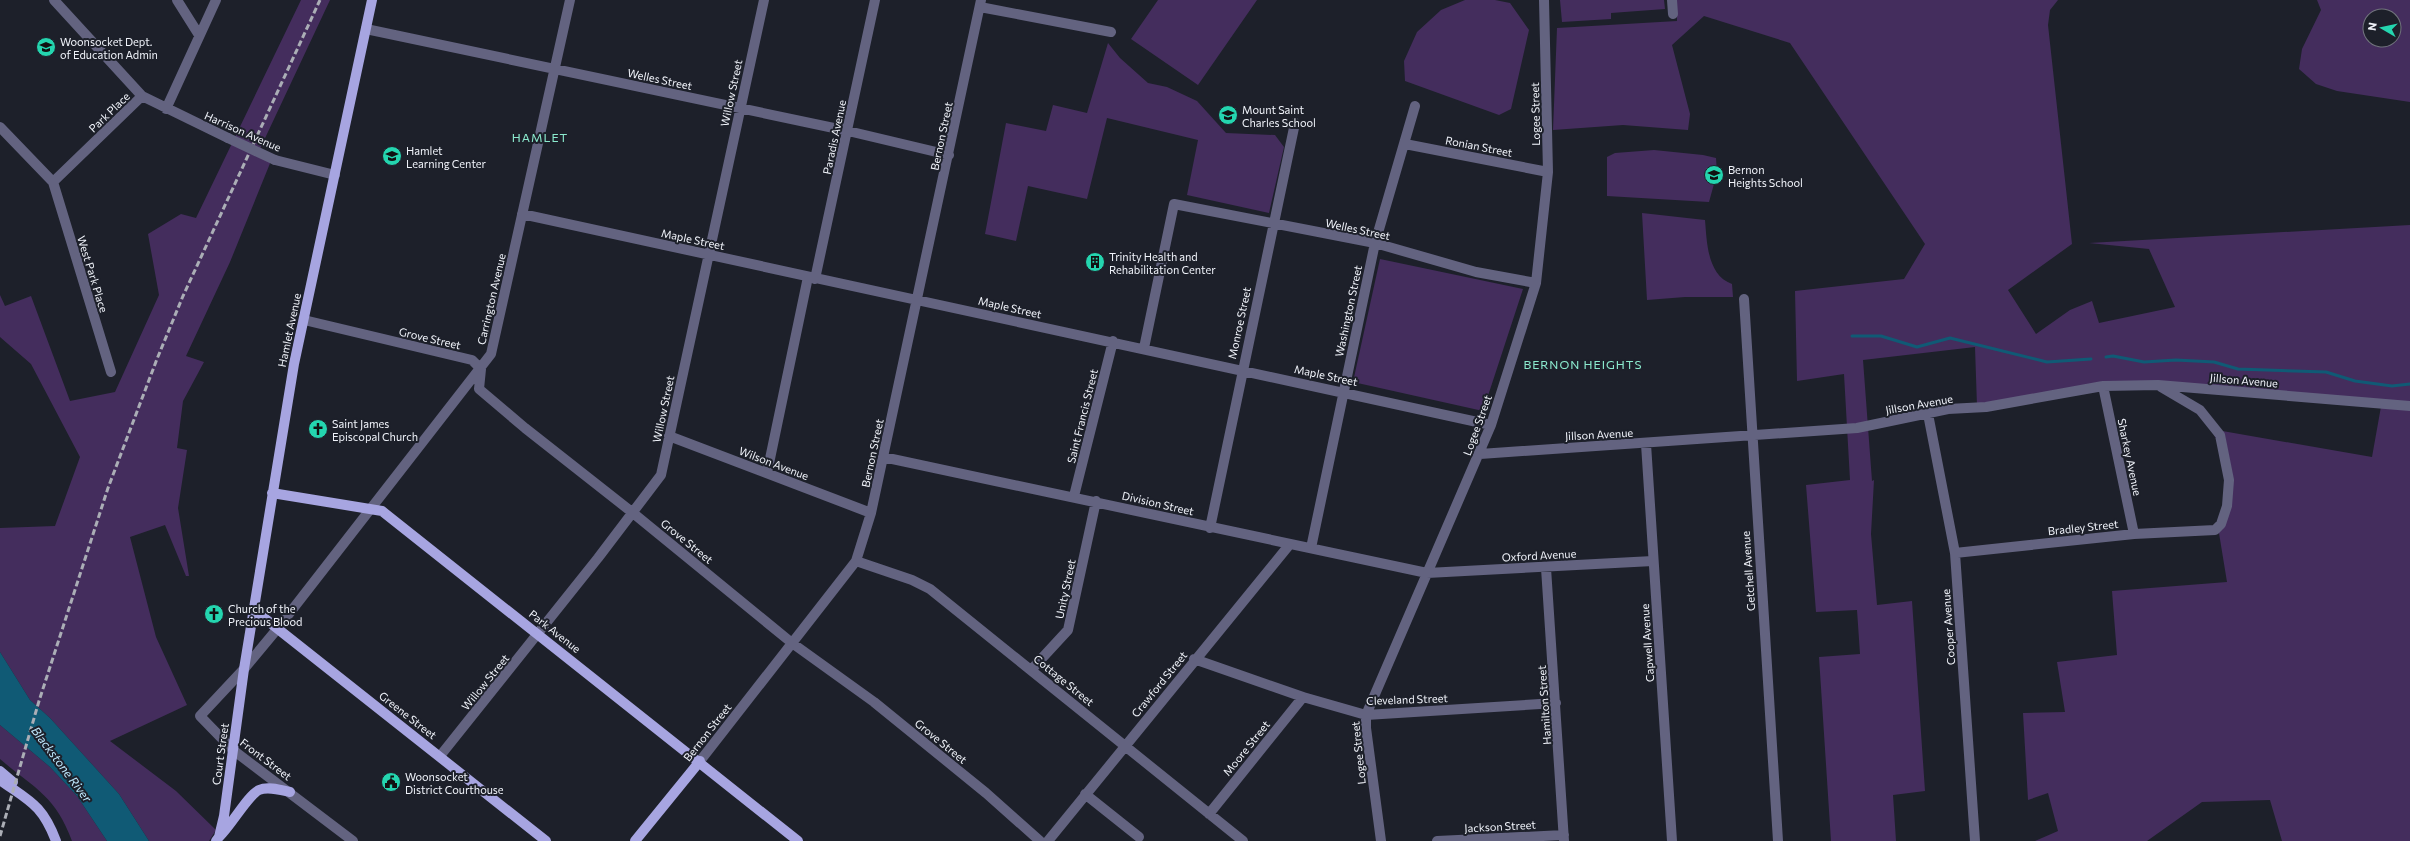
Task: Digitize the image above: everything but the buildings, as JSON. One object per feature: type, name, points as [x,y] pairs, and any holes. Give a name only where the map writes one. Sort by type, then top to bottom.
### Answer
[{"type":"main road","name":"Hamlet Avenue","points":[[244,669],[294,364],[372,0]]},
{"type":"main road","name":"Park Avenue","points":[[272,493],[382,511],[539,633],[798,841]]},
{"type":"main road","name":"Greene Street","points":[[254,610],[546,841]]},
{"type":"main road","name":"Court Street","points":[[217,839],[233,750],[244,669]]},
{"type":"main road","name":"Bernon Street","points":[[635,841],[700,761]]},
{"type":"main road","points":[[0,771],[17,785],[23,794],[44,816],[56,841]]},
{"type":"main road","points":[[0,780],[23,794]]},
{"type":"main road","points":[[217,839],[228,828],[253,794],[259,790],[277,789],[290,792]]},
{"type":"street","name":"Park Place","points":[[53,182],[142,96],[54,0]]},
{"type":"street","points":[[177,0],[199,35]]},
{"type":"street","points":[[166,109],[216,0]]},
{"type":"street","name":"Carrington Avenue","points":[[244,669],[278,628],[481,369],[491,354],[570,0]]},
{"type":"street","name":"Willow Street","points":[[440,756],[539,633],[661,475],[764,0]]},
{"type":"street","name":"Paradis Avenue","points":[[767,473],[812,278],[848,132],[875,0]]},
{"type":"street","name":"Logee Street","points":[[1381,841],[1366,728],[1366,715],[1427,572],[1480,454],[1491,425],[1536,283],[1548,172],[1544,0]]},
{"type":"street","points":[[1672,0],[1672,14]]},
{"type":"street","points":[[980,3],[1111,32]]},
{"type":"street","name":"Bernon Street","points":[[700,761],[856,561],[871,513],[949,156],[980,3]]},
{"type":"street","name":"Welles Street","points":[[366,29],[848,132],[949,156]]},
{"type":"street","name":"Harrison Avenue","points":[[142,96],[166,109],[275,160],[335,174]]},
{"type":"street","name":"Washington Street","points":[[1311,548],[1342,391],[1375,244],[1415,106]]},
{"type":"street","name":"Monroe Street","points":[[1210,528],[1272,223],[1295,123]]},
{"type":"street","points":[[0,127],[53,182]]},
{"type":"street","name":"Ronian Street","points":[[1405,144],[1548,172]]},
{"type":"street","name":"West Park Place","points":[[53,182],[111,372]]},
{"type":"street","name":"Welles Street","points":[[1144,348],[1174,204],[1375,244],[1476,272],[1536,283]]},
{"type":"street","name":"Maple Street","points":[[522,214],[812,278],[1113,341],[1491,425]]},
{"type":"street","name":"Getchell Avenue","points":[[1744,299],[1778,841]]},
{"type":"street","name":"Grove Street","points":[[304,320],[472,360],[481,369],[479,389],[525,428],[633,513],[792,643],[874,702],[986,793],[1040,841]]},
{"type":"street","name":"Saint Francis Street","points":[[1074,496],[1113,341]]},
{"type":"street","name":"Jillson Avenue","points":[[1480,454],[1646,444],[1857,428],[1948,409],[1986,408],[2103,386],[2158,386],[2410,406]]},
{"type":"street","name":"Sharkey Avenue","points":[[2103,386],[2134,534]]},
{"type":"street","name":"Bradley Street","points":[[1955,553],[2134,534],[2214,530],[2221,524],[2227,506],[2229,480],[2220,435],[2200,410],[2158,386]]},
{"type":"street","name":"Cooper Avenue","points":[[1928,414],[1955,553],[1975,841]]},
{"type":"street","name":"Wilson Avenue","points":[[669,436],[871,513]]},
{"type":"street","name":"Capwell Avenue","points":[[1646,444],[1672,841]]},
{"type":"street","name":"Division Street","points":[[883,457],[1074,496],[1210,528],[1427,572]]},
{"type":"street","name":"Unity Street","points":[[1032,669],[1068,630],[1096,501]]},
{"type":"street","name":"Crawford Street","points":[[1048,841],[1194,659],[1290,544]]},
{"type":"street","name":"Cottage Street","points":[[856,561],[912,580],[930,590],[1032,669],[1243,841]]},
{"type":"street","name":"Oxford Avenue","points":[[1427,572],[1546,568],[1653,561]]},
{"type":"street","name":"Hamilton Street","points":[[1546,568],[1564,838]]},
{"type":"street","name":"Cleveland Street","points":[[1194,659],[1303,697],[1366,715],[1556,703]]},
{"type":"street","name":"Front Street","points":[[244,669],[200,716],[233,750],[353,841]]},
{"type":"street","name":"Moore Street","points":[[1209,814],[1303,697]]},
{"type":"street","points":[[1085,794],[1138,837]]},
{"type":"street","name":"Jackson Street","points":[[1437,841],[1564,838]]},
{"type":"shaded area","points":[[301,0],[330,0],[259,151],[273,156],[230,262],[186,356],[204,362],[183,401],[177,448],[187,450],[178,508],[189,576],[186,576],[165,525],[130,537],[156,637],[187,705],[110,741],[176,791],[216,830],[209,841],[149,841],[119,794],[50,718],[30,700],[0,652],[0,528],[55,526],[80,457],[31,364],[0,337],[0,295],[5,306],[31,296],[70,401],[115,392],[159,295],[148,234],[181,214],[196,218]]},
{"type":"shaded area","points":[[1158,0],[1257,0],[1198,85],[1131,39]]},
{"type":"shaded area","points":[[1465,0],[1495,0],[1510,3],[1529,30],[1511,109],[1499,115],[1405,81],[1404,61],[1417,32],[1441,10]]},
{"type":"shaded area","points":[[1560,0],[1664,0],[1665,9],[1611,13],[1611,19],[1562,22]]},
{"type":"shaded area","points":[[1677,0],[2058,0],[2050,10],[2048,25],[2072,244],[2008,290],[2036,334],[2070,310],[2092,301],[2099,323],[2175,307],[2149,249],[2089,243],[2410,225],[2410,841],[2282,841],[2270,800],[2202,802],[2147,841],[2035,841],[2058,831],[2048,793],[2028,800],[2023,713],[2065,712],[2057,662],[2117,655],[2112,591],[2227,582],[2218,527],[2228,490],[2221,448],[2211,429],[2372,457],[2382,401],[2134,382],[1977,406],[1975,347],[1863,360],[1872,481],[1874,480],[1871,534],[1877,605],[1912,601],[1925,791],[1893,795],[1896,841],[1831,841],[1819,657],[1860,654],[1857,610],[1816,612],[1806,485],[1850,480],[1844,374],[1797,381],[1795,291],[1904,279],[1925,244],[1790,43],[1704,16],[1672,45],[1690,114],[1688,130],[1623,125],[1553,130],[1557,28],[1677,21]]},
{"type":"shaded area","points":[[2317,0],[2410,0],[2410,102],[2337,91],[2316,84],[2299,69],[2302,49],[2321,10]]},
{"type":"shaded area","points":[[1108,43],[1120,58],[1148,83],[1167,87],[1197,101],[1226,133],[1275,135],[1284,147],[1269,213],[1187,195],[1198,140],[1107,118],[1087,199],[1028,186],[1016,241],[985,234],[1006,123],[1046,131],[1053,105],[1087,113]]},
{"type":"shaded area","points":[[1654,150],[1703,155],[1716,158],[1717,173],[1709,202],[1607,196],[1607,157],[1615,153]]},
{"type":"shaded area","points":[[1642,213],[1705,220],[1708,248],[1713,266],[1724,280],[1732,284],[1733,297],[1685,297],[1647,300]]},
{"type":"shaded area","points":[[1380,259],[1523,289],[1483,411],[1353,382]]},
{"type":"shaded area","points":[[0,725],[50,767],[77,796],[107,841],[72,841],[58,813],[51,803],[34,786],[0,759]]},
{"type":"water","name":"Blackstone River","points":[[0,652],[30,700],[50,718],[119,794],[149,841],[107,841],[77,796],[50,767],[0,725]]},
{"type":"waterway","points":[[1852,336],[1881,336],[1917,347],[1950,338],[2047,362],[2091,359]]},
{"type":"waterway","points":[[2106,357],[2113,356],[2144,362],[2176,360],[2214,362],[2238,369],[2326,372],[2355,381],[2392,386],[2410,384]]},
{"type":"railway","points":[[0,836],[39,701],[108,488],[157,359],[183,296],[320,0]]},
{"type":"place","name":"Woonsocket Dept. of Education Admin","points":[[46,47]]},
{"type":"place","name":"Mount Saint Charles School","points":[[1228,115]]},
{"type":"place","name":"Hamlet Learning Center","points":[[392,156]]},
{"type":"place","name":"Bernon Heights School","points":[[1714,175]]},
{"type":"place","name":"Trinity Health and Rehabilitation Center","points":[[1095,262]]},
{"type":"place","name":"Saint James Episcopal Church","points":[[318,429]]},
{"type":"place","name":"Church of the Precious Blood","points":[[214,614]]},
{"type":"place","name":"Woonsocket District Courthouse","points":[[391,782]]},
{"type":"district","name":"HAMLET","points":[[540,137]]},
{"type":"district","name":"BERNON HEIGHTS","points":[[1583,364]]}]
